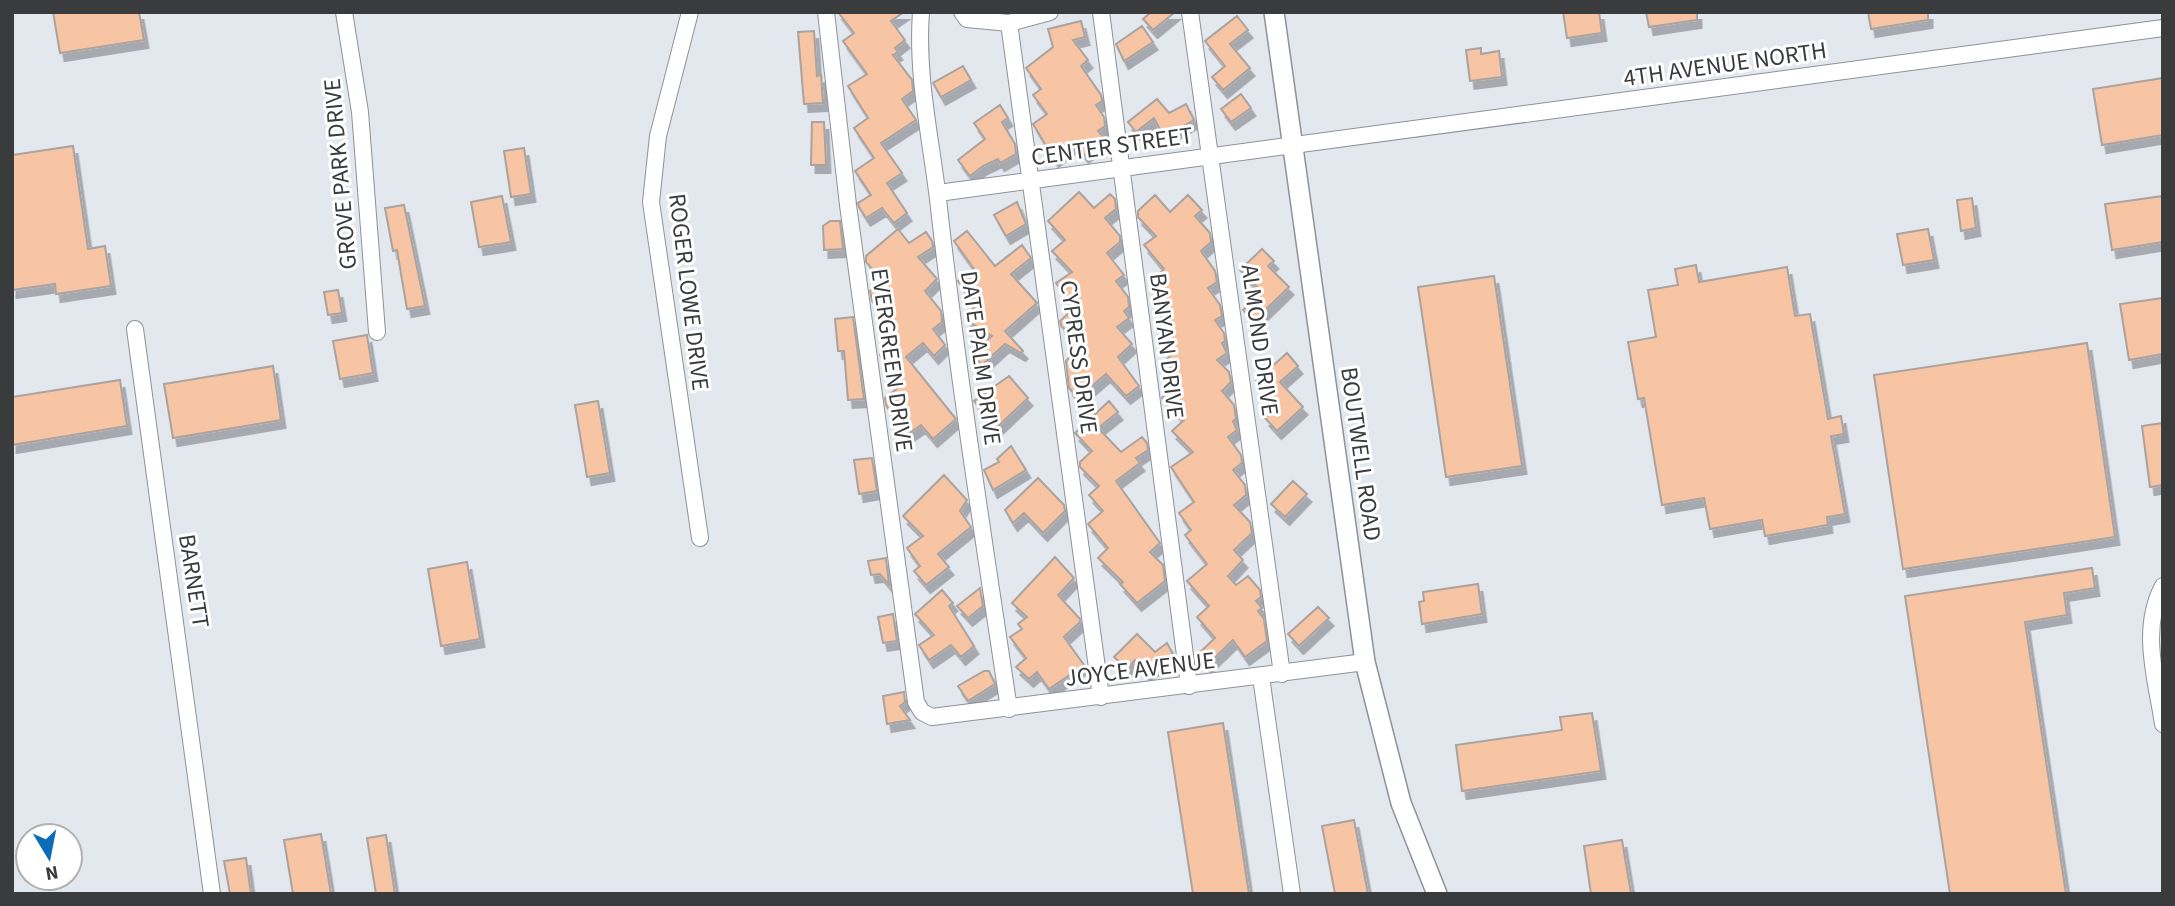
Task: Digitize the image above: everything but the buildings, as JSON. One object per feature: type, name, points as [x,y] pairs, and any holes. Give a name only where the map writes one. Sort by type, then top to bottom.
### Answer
[{"type":"street","name":"GROVE PARK DRIVE","points":[[344,12],[359,113],[377,331]]},
{"type":"street","name":"ROGER LOWE DRIVE","points":[[690,12],[658,136],[651,202],[700,538]]},
{"type":"street","name":"EVERGREEN DRIVE","points":[[826,12],[851,233],[916,702],[922,712]]},
{"type":"street","name":"DATE PALM DRIVE","points":[[920,12],[922,92],[956,358],[1009,709]]},
{"type":"street","points":[[962,12],[967,19],[1009,23],[1050,12]]},
{"type":"street","name":"BANYAN DRIVE","points":[[1101,12],[1189,686]]},
{"type":"street","name":"ALMOND DRIVE","points":[[1190,12],[1282,674]]},
{"type":"street","name":"BOUTWELL ROAD","points":[[1274,12],[1365,662],[1401,803],[1437,894]]},
{"type":"street","name":"CYPRESS DRIVE","points":[[1009,23],[1101,697]]},
{"type":"street","name":"4TH AVENUE NORTH","points":[[1293,145],[2163,28]]},
{"type":"street","name":"CENTER STREET","points":[[937,193],[1293,145]]},
{"type":"street","name":"BARNETT","points":[[135,328],[150,454],[189,707],[212,894]]},
{"type":"street","points":[[2163,586],[2152,611],[2149,635],[2163,724]]},
{"type":"street","name":"JOYCE AVENUE","points":[[922,712],[932,718],[1365,662]]},
{"type":"street","points":[[1261,677],[1292,894]]}]
